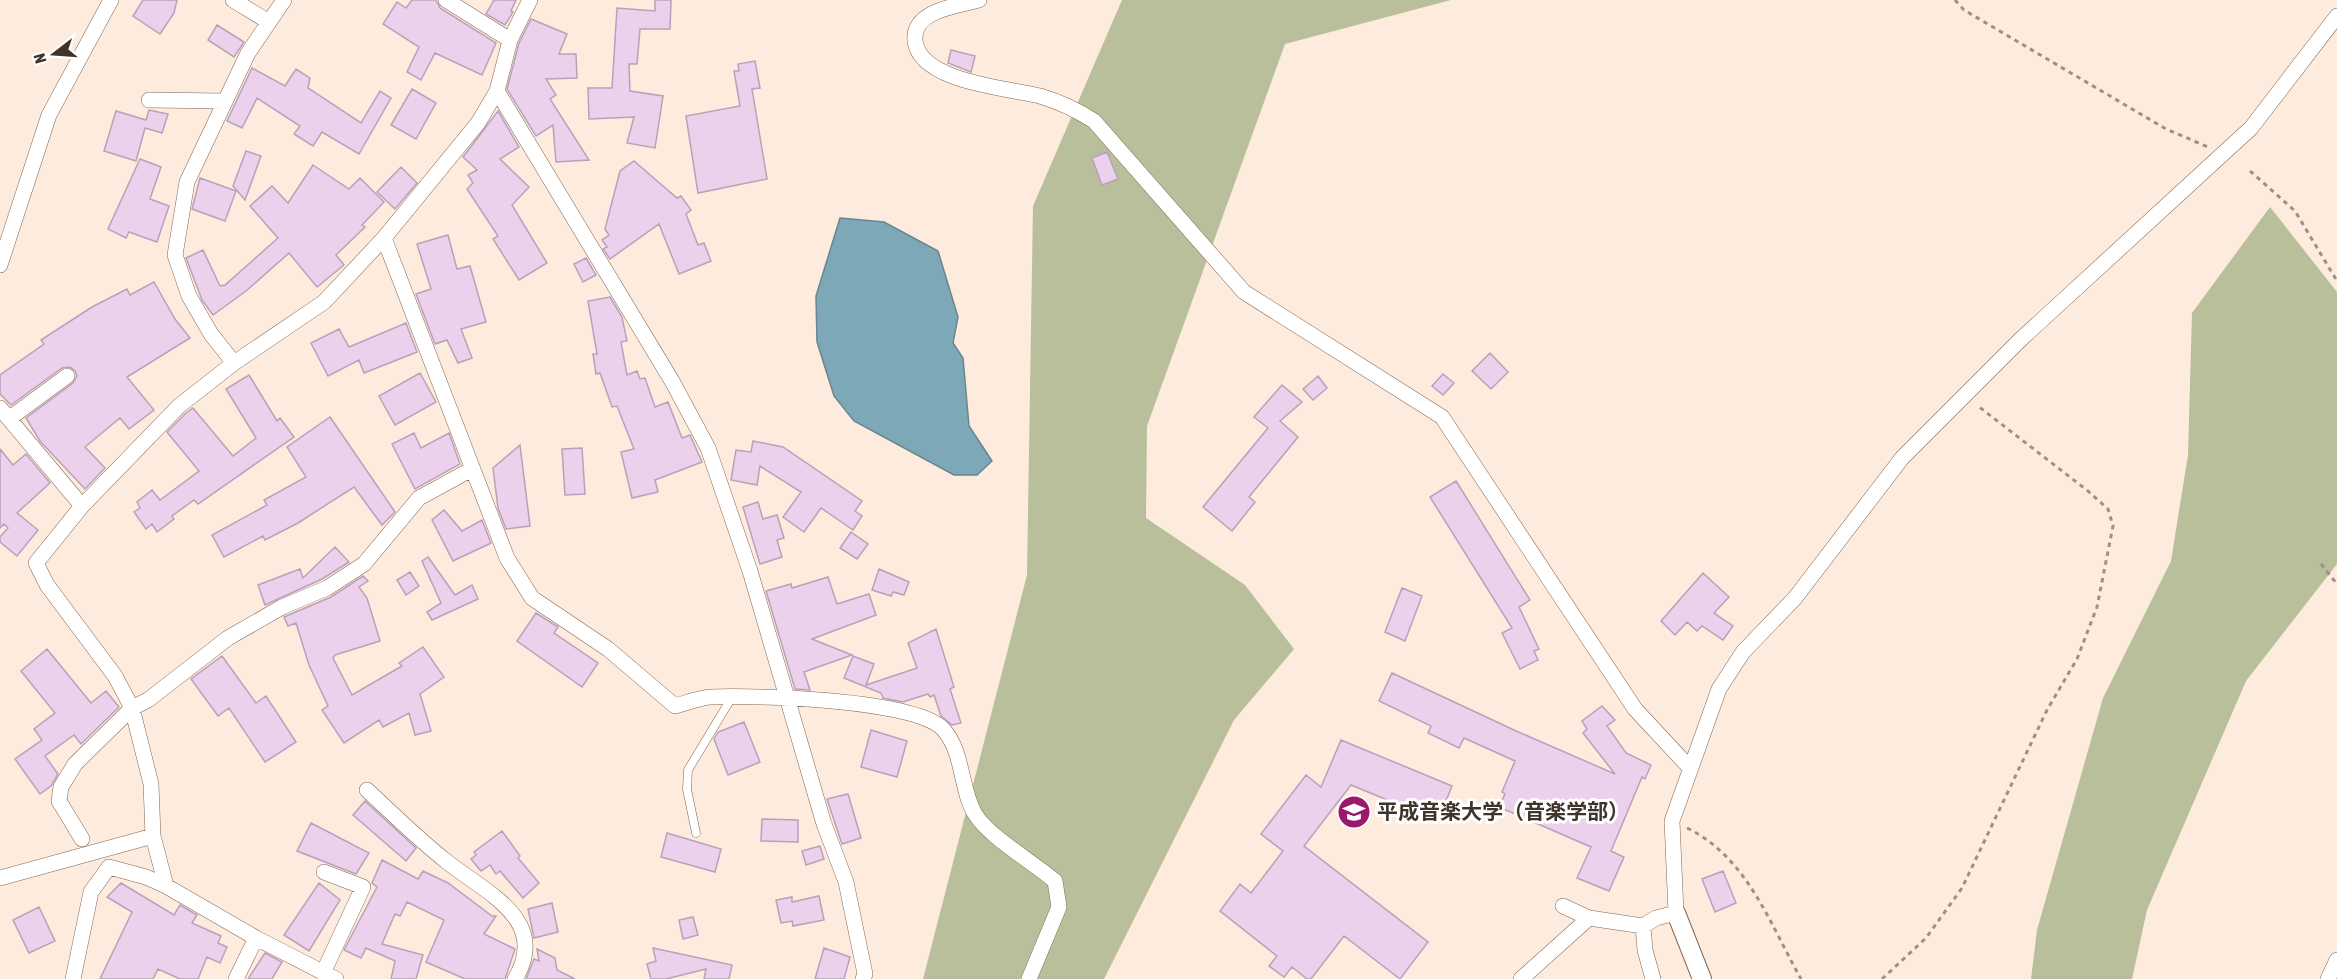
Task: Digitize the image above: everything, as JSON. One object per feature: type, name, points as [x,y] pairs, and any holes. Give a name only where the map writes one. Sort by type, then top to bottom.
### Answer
[{"type":"street","points":[[0,265],[49,115],[111,0]]},
{"type":"street","points":[[233,0],[269,22]]},
{"type":"street","points":[[234,363],[211,334],[189,296],[175,255],[187,182],[248,53],[284,0]]},
{"type":"street","points":[[446,0],[510,40]]},
{"type":"street","points":[[166,886],[153,836],[151,784],[132,708],[115,676],[46,585],[36,563],[82,506],[179,406],[234,363],[324,302],[384,238],[478,123],[497,91],[510,40],[530,0]]},
{"type":"street","points":[[979,0],[935,12],[920,22],[915,36],[920,54],[940,71],[979,84],[1038,96],[1068,105],[1095,121],[1244,292],[1442,417],[1635,709],[1690,768]]},
{"type":"street","points":[[1702,979],[1676,913],[1672,820],[1719,689],[1743,652],[1795,598],[1902,458],[2029,332],[2251,128],[2337,16]]},
{"type":"street","points":[[497,91],[672,381],[708,448],[750,571],[824,824],[846,882],[865,974],[863,979]]},
{"type":"street","points":[[149,100],[224,101]]},
{"type":"street","points":[[384,238],[507,558],[532,598],[608,649],[675,706],[707,698],[785,696],[889,709],[929,719],[943,729],[954,748],[974,813],[1003,842],[1030,860],[1055,881],[1059,907],[1029,979]]},
{"type":"street","points":[[67,376],[5,413],[26,443],[82,506]]},
{"type":"street","points":[[82,839],[59,801],[61,787],[75,764],[132,708],[148,700],[228,638],[282,607],[327,588],[364,564],[419,498],[472,469]]},
{"type":"street","points":[[367,790],[446,861],[511,908],[526,940],[524,964],[515,979]]},
{"type":"street","points":[[0,878],[153,836]]},
{"type":"street","points":[[73,979],[91,892],[109,867],[146,877],[166,886],[256,938],[330,976],[363,887],[324,872]]},
{"type":"street","points":[[1563,906],[1589,918],[1643,926],[1656,918],[1676,913]]},
{"type":"street","points":[[1521,979],[1589,918]]},
{"type":"street","points":[[1643,926],[1645,950],[1653,979]]},
{"type":"street","points":[[236,979],[256,938]]},
{"type":"street","points":[[2328,979],[2337,960]]},
{"type":"lane","points":[[696,832],[687,789],[688,770],[733,697]]},
{"type":"path","points":[[1955,0],[1964,10],[2166,129],[2223,154]]},
{"type":"path","points":[[2250,171],[2295,211],[2337,281]]},
{"type":"path","points":[[1882,979],[1926,938],[1967,878],[2047,710],[2077,659],[2097,607],[2113,526],[2108,509],[2088,491],[1965,396]]},
{"type":"path","points":[[2321,564],[2337,584]]},
{"type":"path","points":[[1672,820],[1708,838],[1755,890],[1801,979]]},
{"type":"green space","points":[[1122,0],[1451,0],[1285,44],[1147,426],[1146,518],[1245,585],[1294,649],[1234,720],[1104,979],[923,979],[1027,575],[1033,206]]},
{"type":"green space","points":[[2270,207],[2337,292],[2337,564],[2246,681],[2147,910],[2132,979],[2031,979],[2037,930],[2103,698],[2171,561],[2188,455],[2192,313]]},
{"type":"water","points":[[840,218],[884,222],[938,251],[958,317],[953,343],[963,358],[969,426],[992,461],[977,475],[954,475],[854,421],[834,396],[817,342],[816,296]]},
{"type":"building","points":[[143,0],[177,0],[174,13],[160,34],[133,16]]},
{"type":"building","points":[[412,0],[436,0],[440,8],[496,43],[482,75],[435,53],[421,80],[407,72],[419,47],[383,24],[397,2],[406,8]]},
{"type":"building","points":[[494,0],[516,0],[511,11],[513,12],[505,25],[486,14]]},
{"type":"building","points":[[655,0],[671,0],[670,29],[640,29],[637,64],[629,64],[630,91],[663,96],[655,148],[627,143],[634,117],[589,119],[588,88],[612,88],[617,8],[655,11]]},
{"type":"building","points":[[531,19],[567,34],[559,54],[576,54],[577,78],[546,79],[556,95],[550,99],[589,160],[556,162],[553,125],[536,136],[507,89],[519,43]]},
{"type":"building","points":[[217,25],[244,42],[234,57],[208,40]]},
{"type":"building","points":[[951,50],[975,56],[971,72],[948,63]]},
{"type":"building","points":[[755,61],[760,88],[752,89],[767,179],[698,193],[686,116],[740,106],[734,71],[739,71],[738,64]]},
{"type":"building","points":[[252,68],[285,86],[296,69],[310,78],[308,88],[361,123],[380,91],[391,98],[359,154],[322,132],[313,146],[294,134],[300,126],[257,98],[242,128],[227,121]]},
{"type":"building","points":[[412,89],[436,103],[416,139],[391,125]]},
{"type":"building","points":[[149,110],[168,114],[162,133],[145,128],[136,161],[104,151],[116,111],[146,120]]},
{"type":"building","points":[[498,111],[519,147],[500,159],[529,187],[512,205],[547,263],[519,280],[493,239],[498,236],[467,189],[473,183],[468,175],[477,170],[463,157]]},
{"type":"building","points":[[246,151],[261,156],[245,200],[233,186]]},
{"type":"building","points":[[1107,152],[1118,179],[1102,185],[1092,158]]},
{"type":"building","points":[[140,159],[161,167],[150,199],[169,206],[157,242],[129,232],[126,238],[108,229]]},
{"type":"building","points":[[634,161],[677,198],[681,196],[691,210],[686,214],[698,245],[704,243],[711,261],[679,274],[659,224],[610,259],[603,249],[607,247],[602,240],[609,235],[605,229],[620,171]]},
{"type":"building","points":[[313,165],[349,189],[360,178],[384,202],[362,225],[365,227],[336,255],[344,265],[317,287],[289,253],[246,291],[213,315],[202,300],[186,258],[203,250],[220,286],[225,285],[278,238],[250,206],[272,186],[288,203]]},
{"type":"building","points":[[401,167],[417,183],[395,209],[377,192]]},
{"type":"building","points":[[200,178],[236,191],[225,221],[192,209]]},
{"type":"building","points":[[448,235],[457,269],[470,266],[486,322],[461,329],[472,358],[458,363],[447,340],[435,344],[416,294],[431,289],[417,244]]},
{"type":"building","points":[[586,258],[596,275],[583,282],[574,264]]},
{"type":"building","points":[[154,282],[175,319],[190,338],[127,377],[154,410],[129,429],[120,418],[85,447],[105,468],[85,489],[40,441],[26,418],[73,383],[77,376],[75,371],[70,367],[62,368],[11,405],[0,394],[0,375],[44,344],[41,340],[92,307],[127,289],[130,295]]},
{"type":"building","points":[[610,297],[622,317],[627,341],[621,342],[627,375],[637,371],[640,379],[645,378],[655,407],[668,402],[682,438],[690,435],[702,462],[655,480],[658,492],[632,498],[621,452],[634,449],[617,406],[612,407],[600,373],[596,374],[593,354],[597,354],[588,301]]},
{"type":"building","points":[[406,323],[417,352],[364,373],[359,360],[328,376],[311,343],[339,329],[349,347]]},
{"type":"building","points":[[1490,353],[1508,372],[1491,389],[1472,371]]},
{"type":"building","points":[[420,373],[436,402],[395,425],[379,396]]},
{"type":"building","points":[[1443,374],[1454,383],[1443,395],[1432,386]]},
{"type":"building","points":[[249,375],[277,421],[280,418],[294,437],[198,504],[194,500],[172,516],[174,519],[157,532],[152,524],[146,529],[134,512],[140,508],[137,502],[152,490],[160,500],[199,471],[167,432],[186,413],[193,408],[233,456],[256,438],[226,389]]},
{"type":"building","points":[[1318,376],[1327,388],[1313,400],[1303,389]]},
{"type":"building","points":[[1282,385],[1302,402],[1280,421],[1298,437],[1249,497],[1255,502],[1232,531],[1203,507],[1268,428],[1254,417]]},
{"type":"building","points":[[330,417],[395,512],[382,525],[354,487],[298,523],[265,540],[263,536],[224,557],[212,535],[267,505],[264,500],[306,477],[287,447]]},
{"type":"building","points":[[414,433],[421,448],[449,433],[460,464],[415,489],[392,444]]},
{"type":"building","points":[[753,441],[783,447],[862,501],[855,511],[862,516],[853,530],[821,508],[804,532],[783,517],[801,492],[760,466],[757,485],[731,480],[736,450],[751,452]]},
{"type":"building","points":[[520,445],[530,526],[506,529],[498,508],[493,468]]},
{"type":"building","points":[[582,448],[585,494],[565,495],[562,449]]},
{"type":"building","points":[[0,449],[13,465],[26,454],[50,483],[17,513],[38,530],[17,556],[0,542],[0,537],[8,528],[4,524],[0,528]]},
{"type":"building","points":[[1456,481],[1530,600],[1519,607],[1539,649],[1534,651],[1538,660],[1520,669],[1502,633],[1512,628],[1430,497]]},
{"type":"building","points":[[758,502],[763,519],[777,515],[784,538],[777,540],[782,557],[760,564],[743,507]]},
{"type":"building","points":[[444,510],[462,531],[482,520],[491,543],[453,561],[432,520]]},
{"type":"building","points":[[851,532],[868,544],[857,559],[840,548]]},
{"type":"building","points":[[335,547],[349,562],[322,579],[265,605],[258,585],[300,569],[303,578]]},
{"type":"building","points":[[428,557],[455,595],[472,585],[478,599],[432,620],[427,612],[441,603],[422,561]]},
{"type":"building","points":[[879,569],[909,582],[904,595],[893,592],[891,596],[872,590]]},
{"type":"building","points":[[410,572],[419,586],[406,595],[397,580]]},
{"type":"building","points":[[1703,573],[1729,597],[1714,613],[1733,626],[1723,640],[1702,626],[1697,631],[1687,622],[1675,635],[1661,621]]},
{"type":"building","points":[[363,576],[368,581],[359,587],[367,598],[380,641],[335,655],[333,658],[352,695],[402,666],[399,663],[423,647],[444,677],[420,694],[431,731],[415,735],[409,713],[383,727],[379,720],[344,743],[322,710],[328,706],[309,665],[296,623],[288,626],[284,617],[331,597]]},
{"type":"building","points":[[828,577],[837,604],[869,594],[876,615],[812,639],[852,655],[804,672],[810,690],[795,689],[766,591],[791,584],[792,588]]},
{"type":"building","points":[[1402,588],[1422,596],[1405,641],[1385,632]]},
{"type":"building","points":[[536,613],[558,627],[554,633],[598,663],[582,687],[517,641]]},
{"type":"building","points":[[936,629],[954,687],[950,689],[961,723],[952,725],[941,716],[934,695],[930,697],[928,694],[903,702],[883,698],[881,693],[844,678],[853,656],[874,664],[866,685],[917,668],[908,643]]},
{"type":"building","points":[[47,649],[91,703],[106,691],[119,707],[81,744],[74,735],[45,756],[58,774],[51,786],[40,794],[15,759],[42,740],[34,729],[55,713],[21,671]]},
{"type":"building","points":[[222,656],[256,703],[266,696],[296,742],[265,762],[229,708],[218,716],[191,679]]},
{"type":"building","points":[[1392,673],[1615,774],[1583,733],[1587,729],[1582,721],[1602,706],[1615,720],[1607,726],[1626,753],[1651,765],[1645,779],[1642,777],[1611,851],[1624,857],[1609,891],[1577,878],[1591,847],[1499,807],[1505,794],[1502,792],[1515,761],[1464,738],[1459,748],[1428,733],[1431,726],[1379,701]]},
{"type":"building","points":[[744,722],[760,762],[728,775],[714,739],[718,732]]},
{"type":"building","points":[[871,730],[907,741],[897,777],[861,767]]},
{"type":"building","points":[[1341,740],[1452,786],[1438,821],[1351,785],[1304,846],[1428,942],[1400,979],[1344,936],[1311,979],[1307,979],[1292,967],[1284,977],[1269,966],[1277,956],[1220,911],[1240,884],[1251,893],[1283,851],[1261,834],[1306,775],[1321,787]]},
{"type":"building","points":[[848,794],[861,838],[842,844],[827,799]]},
{"type":"building","points":[[365,801],[416,848],[406,861],[353,815]]},
{"type":"building","points":[[762,819],[798,820],[798,842],[761,841]]},
{"type":"building","points":[[311,823],[369,853],[356,874],[297,851]]},
{"type":"building","points":[[502,831],[520,856],[518,858],[539,883],[523,898],[500,871],[496,874],[490,865],[481,871],[471,859],[476,855],[474,852]]},
{"type":"building","points":[[667,833],[721,849],[715,872],[661,857]]},
{"type":"building","points":[[820,846],[824,859],[806,865],[802,851]]},
{"type":"building","points":[[382,860],[418,879],[423,871],[448,883],[492,916],[496,916],[484,934],[515,949],[505,979],[465,979],[426,962],[444,920],[407,902],[400,916],[395,914],[382,944],[423,955],[416,979],[391,979],[395,961],[366,948],[361,958],[344,950],[377,887],[372,883]]},
{"type":"building","points":[[1723,871],[1736,903],[1715,912],[1702,879]]},
{"type":"building","points":[[121,883],[174,915],[180,905],[197,915],[192,923],[221,936],[218,943],[227,947],[220,963],[207,957],[198,979],[180,979],[158,969],[153,979],[100,979],[132,912],[107,897]]},
{"type":"building","points":[[319,883],[340,900],[309,951],[284,935]]},
{"type":"building","points":[[819,896],[824,920],[793,926],[792,921],[781,923],[776,900],[792,897],[792,902]]},
{"type":"building","points":[[552,903],[558,932],[534,938],[528,909]]},
{"type":"building","points":[[39,907],[55,941],[29,953],[13,920]]},
{"type":"building","points":[[693,917],[698,935],[683,939],[679,920]]},
{"type":"building","points":[[653,948],[732,965],[729,979],[704,979],[706,969],[666,979],[651,979],[647,964],[656,961]]},
{"type":"building","points":[[824,948],[850,957],[844,979],[815,979]]},
{"type":"building","points":[[537,949],[555,958],[557,970],[575,979],[526,979],[534,959],[539,961]]},
{"type":"building","points":[[265,953],[282,962],[272,979],[248,979]]},
{"type":"place","name":"平成音楽大学（音楽学部）","points":[[1354,812]]}]
